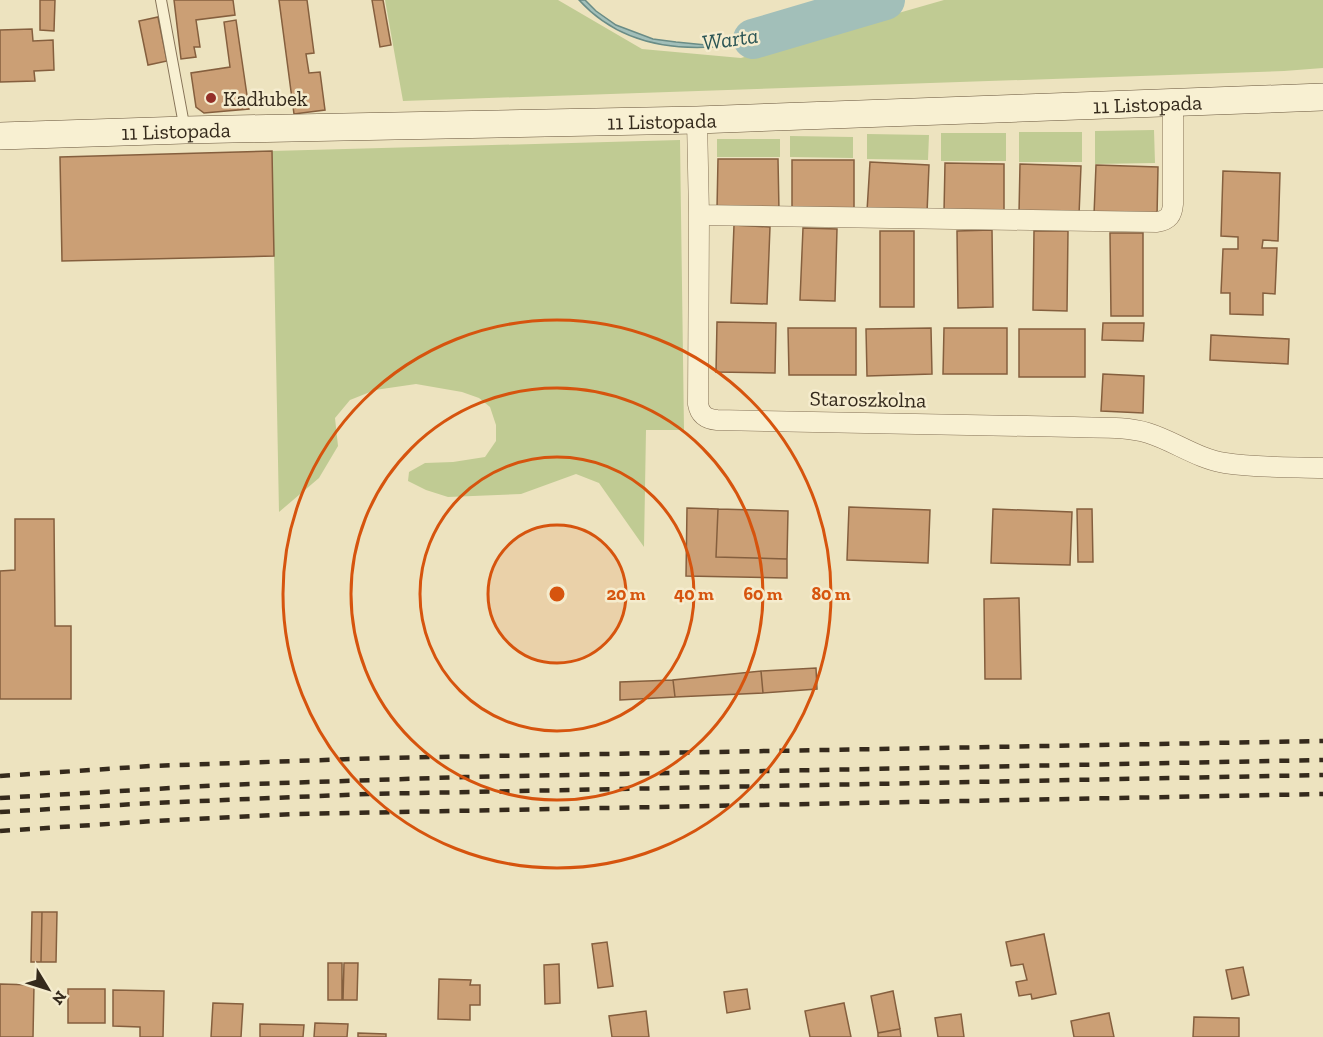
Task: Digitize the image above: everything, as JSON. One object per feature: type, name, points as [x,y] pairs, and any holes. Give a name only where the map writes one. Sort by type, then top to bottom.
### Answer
[{"type":"street","name":"11 Listopada","points":[[0,136],[697,120],[1323,98]]},
{"type":"street","points":[[699,215],[1164,221],[1169,217],[1173,204],[1173,103]]},
{"type":"street","name":"Staroszkolna","points":[[697,120],[698,404],[704,416],[710,419],[1062,426],[1131,430],[1159,436],[1204,457],[1226,463],[1323,468]]},
{"type":"lane","points":[[160,0],[185,130]]},
{"type":"green space","points":[[385,0],[558,0],[642,49],[741,58],[944,0],[1323,0],[1323,68],[403,101]]},
{"type":"green space","points":[[1154,130],[1155,163],[1095,164],[1095,131]]},
{"type":"green space","points":[[1019,132],[1082,132],[1082,162],[1019,162]]},
{"type":"green space","points":[[941,133],[1006,133],[1006,161],[941,161]]},
{"type":"green space","points":[[867,134],[929,135],[928,160],[867,159]]},
{"type":"green space","points":[[790,136],[853,137],[853,158],[790,157]]},
{"type":"green space","points":[[717,139],[780,139],[780,157],[717,157]]},
{"type":"green space","points":[[680,140],[684,430],[646,430],[644,547],[599,483],[576,474],[521,494],[448,497],[408,481],[409,472],[425,463],[485,457],[496,441],[496,425],[490,407],[479,398],[462,392],[416,384],[375,390],[350,400],[335,418],[338,446],[319,478],[279,512],[272,151]]},
{"type":"water","points":[[579,0],[585,0],[616,25],[653,39],[676,42],[706,45],[728,42],[804,21],[807,29],[779,37],[713,47],[664,45],[641,40],[619,31],[598,18]]},
{"type":"water","points":[[862,0],[895,0],[871,7],[856,15],[855,21],[847,18],[813,27],[810,17]]},
{"type":"building","points":[[40,0],[55,0],[54,31],[40,30]]},
{"type":"building","points":[[174,0],[233,0],[235,15],[196,20],[200,47],[194,47],[196,57],[181,59]]},
{"type":"building","points":[[279,0],[307,0],[314,53],[306,54],[309,73],[320,72],[325,110],[294,114]]},
{"type":"building","points":[[372,0],[383,0],[391,45],[380,47]]},
{"type":"building","points":[[158,17],[167,61],[148,65],[139,21]]},
{"type":"building","points":[[236,20],[249,109],[204,113],[196,107],[191,73],[230,67],[224,22]]},
{"type":"building","points":[[32,29],[33,41],[53,40],[54,70],[34,71],[35,81],[0,82],[0,30]]},
{"type":"building","points":[[272,151],[274,256],[62,261],[60,157]]},
{"type":"building","points":[[718,159],[778,159],[779,211],[717,209]]},
{"type":"building","points":[[792,160],[854,160],[854,209],[792,210]]},
{"type":"building","points":[[870,162],[929,165],[927,213],[867,211]]},
{"type":"building","points":[[945,163],[1004,164],[1004,213],[944,212]]},
{"type":"building","points":[[1020,164],[1081,166],[1079,215],[1019,213]]},
{"type":"building","points":[[1096,165],[1158,167],[1157,217],[1094,215]]},
{"type":"building","points":[[1223,171],[1280,173],[1278,241],[1263,240],[1262,248],[1277,248],[1275,294],[1263,293],[1263,315],[1230,314],[1230,293],[1221,293],[1223,249],[1238,249],[1238,237],[1221,236]]},
{"type":"building","points":[[734,225],[770,227],[767,304],[731,303]]},
{"type":"building","points":[[803,228],[837,229],[835,301],[800,300]]},
{"type":"building","points":[[992,230],[993,307],[958,308],[957,231]]},
{"type":"building","points":[[880,231],[914,231],[914,307],[880,307]]},
{"type":"building","points":[[1034,231],[1068,231],[1067,311],[1033,310]]},
{"type":"building","points":[[1110,233],[1143,233],[1143,316],[1111,316]]},
{"type":"building","points":[[717,322],[776,323],[775,373],[716,372]]},
{"type":"building","points":[[1103,323],[1144,323],[1143,341],[1102,340]]},
{"type":"building","points":[[788,328],[856,328],[856,375],[789,375]]},
{"type":"building","points":[[931,328],[932,374],[867,376],[866,329]]},
{"type":"building","points":[[944,328],[1007,328],[1007,374],[943,374]]},
{"type":"building","points":[[1019,329],[1085,329],[1085,377],[1019,377]]},
{"type":"building","points":[[1211,335],[1289,339],[1288,364],[1210,360]]},
{"type":"building","points":[[1103,374],[1144,376],[1143,413],[1101,411]]},
{"type":"building","points":[[849,507],[930,510],[928,563],[847,560]]},
{"type":"building","points":[[687,508],[718,509],[716,557],[787,559],[787,578],[686,576]]},
{"type":"building","points":[[718,509],[788,511],[787,559],[716,557]]},
{"type":"building","points":[[993,509],[1072,512],[1070,565],[991,563]]},
{"type":"building","points":[[1077,509],[1092,509],[1093,562],[1078,562]]},
{"type":"building","points":[[15,519],[54,519],[55,626],[71,626],[71,699],[0,699],[0,571],[15,570]]},
{"type":"building","points":[[1019,598],[1021,679],[985,679],[984,599]]},
{"type":"building","points":[[816,668],[817,689],[763,693],[761,671]]},
{"type":"building","points":[[761,671],[763,693],[675,697],[673,680]]},
{"type":"building","points":[[673,680],[675,697],[620,700],[620,682]]},
{"type":"building","points":[[32,912],[42,912],[41,962],[31,962]]},
{"type":"building","points":[[42,912],[57,912],[56,962],[41,962]]},
{"type":"building","points":[[1044,934],[1056,994],[1032,999],[1031,994],[1019,996],[1016,982],[1027,980],[1023,964],[1011,966],[1006,942]]},
{"type":"building","points":[[607,942],[613,986],[598,988],[592,944]]},
{"type":"building","points":[[328,963],[342,963],[342,1000],[328,1000]]},
{"type":"building","points":[[344,963],[358,963],[357,1000],[343,1000]]},
{"type":"building","points":[[559,964],[560,1003],[545,1004],[544,965]]},
{"type":"building","points":[[1243,967],[1249,995],[1232,999],[1226,970]]},
{"type":"building","points":[[439,979],[471,980],[470,985],[480,985],[480,1005],[470,1005],[470,1020],[438,1019]]},
{"type":"building","points":[[0,984],[34,985],[33,1037],[0,1037]]},
{"type":"building","points":[[68,989],[105,989],[105,1023],[68,1023]]},
{"type":"building","points":[[747,989],[750,1009],[727,1013],[724,992]]},
{"type":"building","points":[[113,990],[164,991],[163,1037],[140,1037],[140,1027],[113,1026]]},
{"type":"building","points":[[893,991],[900,1029],[878,1033],[871,996]]},
{"type":"building","points":[[213,1003],[243,1004],[241,1037],[211,1037]]},
{"type":"building","points":[[844,1003],[851,1037],[810,1037],[805,1011]]},
{"type":"building","points":[[646,1011],[649,1037],[612,1037],[609,1016]]},
{"type":"building","points":[[1109,1013],[1114,1037],[1074,1037],[1071,1021]]},
{"type":"building","points":[[961,1014],[964,1037],[938,1037],[935,1018]]},
{"type":"building","points":[[1194,1017],[1239,1018],[1239,1037],[1193,1037]]},
{"type":"building","points":[[315,1023],[348,1024],[347,1037],[314,1037]]},
{"type":"building","points":[[260,1024],[304,1025],[303,1037],[260,1037]]},
{"type":"building","points":[[900,1029],[901,1037],[878,1037],[878,1033]]},
{"type":"building","points":[[358,1033],[386,1034],[386,1037],[358,1037]]},
{"type":"waterway","name":"Warta","points":[[753,39],[885,0]]},
{"type":"railway","points":[[0,776],[151,766],[381,758],[1323,741]]},
{"type":"railway","points":[[0,798],[222,785],[465,777],[1323,760]]},
{"type":"railway","points":[[0,812],[368,794],[1323,775]]},
{"type":"railway","points":[[0,831],[297,814],[1323,794]]},
{"type":"place","name":"Kadłubek","points":[[211,98]]}]
